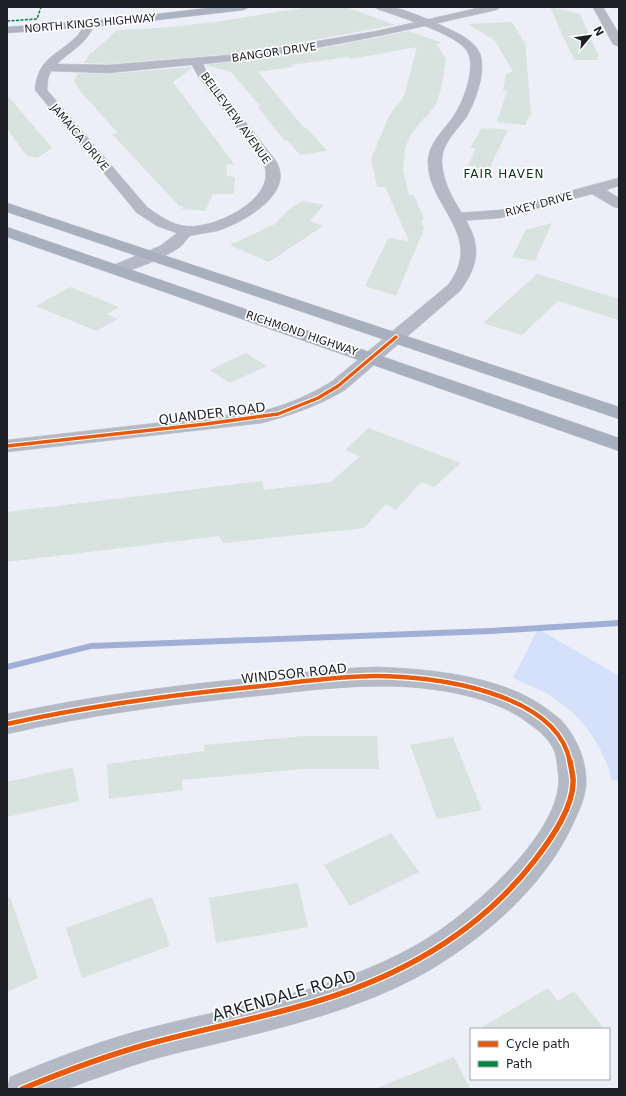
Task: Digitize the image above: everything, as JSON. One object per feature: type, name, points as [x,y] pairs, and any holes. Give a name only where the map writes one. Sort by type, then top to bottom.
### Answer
[{"type":"highway","name":"RICHMOND HIGHWAY","points":[[7,207],[619,413]]},
{"type":"highway","name":"RICHMOND HIGHWAY","points":[[7,232],[117,269],[619,445]]},
{"type":"main road","name":"NORTH KINGS HIGHWAY","points":[[7,24],[124,15],[198,7]]},
{"type":"main road","name":"NORTH KINGS HIGHWAY","points":[[7,30],[89,25],[244,7]]},
{"type":"street","name":"QUANDER ROAD","points":[[7,446],[206,424],[278,414],[318,398],[338,386],[434,307],[454,288],[463,277],[468,262],[467,236],[438,179],[435,159],[441,141],[460,116],[470,96],[475,77],[475,56],[470,47],[460,39],[382,7]]},
{"type":"street","name":"BANGOR DRIVE","points":[[48,66],[108,68],[196,62],[322,45],[424,24],[496,7]]},
{"type":"street","points":[[598,7],[619,44]]},
{"type":"street","name":"JAMAICA DRIVE","points":[[89,25],[88,29],[81,38],[59,55],[48,66],[41,81],[41,90],[142,210],[157,221],[186,231]]},
{"type":"street","name":"BELLEVIEW AVENUE","points":[[186,231],[209,229],[246,212],[260,201],[269,191],[274,173],[267,158],[202,74],[196,62]]},
{"type":"street","name":"RIXEY DRIVE","points":[[457,217],[500,214],[619,182]]},
{"type":"street","points":[[594,189],[619,204]]},
{"type":"street","points":[[117,269],[176,244],[183,237],[186,231]]},
{"type":"street","name":"WINDSOR ROAD","points":[[7,724],[128,701],[195,693],[348,677],[412,677],[456,683],[488,691],[525,707],[543,718],[560,735],[570,752],[573,772],[572,790]]},
{"type":"street","name":"ARKENDALE ROAD","points":[[22,1089],[144,1045],[312,1003],[348,992],[401,970],[448,941],[482,916],[512,888],[541,852],[565,815],[572,790]]},
{"type":"shaded area","points":[[538,629],[619,676],[619,781],[612,780],[602,752],[595,740],[568,709],[544,692],[513,678]]},
{"type":"building","points":[[309,7],[346,7],[395,25],[242,53],[108,64],[84,63],[90,53],[92,53],[117,30],[158,28],[216,22]]},
{"type":"building","points":[[550,7],[580,14],[599,57],[597,57],[598,60],[574,60]]},
{"type":"building","points":[[512,22],[524,42],[525,40],[531,114],[525,125],[497,122],[507,91],[503,90],[506,74],[513,71],[494,40],[468,24]]},
{"type":"building","points":[[409,31],[442,43],[436,44],[446,59],[442,86],[436,104],[426,118],[424,118],[411,134],[405,148],[403,171],[409,195],[414,195],[424,220],[421,220],[424,229],[396,296],[365,286],[388,238],[409,241],[385,187],[377,187],[371,159],[389,116],[404,96],[417,47],[351,59],[349,57],[291,65],[294,67],[258,72],[304,128],[306,127],[327,151],[300,155],[287,140],[284,140],[258,107],[260,106],[231,72],[205,65],[314,50]]},
{"type":"building","points":[[192,68],[173,82],[234,164],[226,165],[227,176],[235,177],[234,194],[213,194],[205,211],[182,209],[184,206],[179,206],[112,134],[118,133],[80,91],[74,81],[78,73],[108,74]]},
{"type":"building","points":[[7,95],[52,148],[37,158],[26,155],[7,129]]},
{"type":"building","points":[[482,128],[508,130],[489,169],[468,166],[476,148],[470,148]]},
{"type":"building","points":[[303,201],[324,205],[310,221],[323,226],[269,262],[230,245],[275,224],[288,210]]},
{"type":"building","points":[[552,223],[535,261],[512,257],[526,230]]},
{"type":"building","points":[[537,274],[619,299],[619,320],[558,301],[522,335],[483,323]]},
{"type":"building","points":[[70,287],[119,307],[107,314],[118,319],[96,331],[36,306]]},
{"type":"building","points":[[246,353],[267,366],[230,383],[210,370]]},
{"type":"building","points":[[368,428],[461,463],[434,487],[421,482],[396,510],[386,504],[364,528],[223,543],[219,536],[7,562],[7,512],[262,481],[264,490],[331,482],[360,456],[345,450]]},
{"type":"building","points":[[303,736],[377,736],[379,769],[301,769],[182,780],[183,790],[109,799],[107,764],[205,751],[204,745]]},
{"type":"building","points":[[453,737],[482,810],[437,819],[410,745]]},
{"type":"building","points":[[73,767],[79,801],[7,817],[7,782]]},
{"type":"building","points":[[391,833],[419,872],[350,906],[324,865]]},
{"type":"building","points":[[298,883],[308,927],[216,943],[209,898]]},
{"type":"building","points":[[10,897],[38,978],[7,992],[7,898]]},
{"type":"building","points":[[152,897],[170,946],[82,978],[66,928]]},
{"type":"building","points":[[548,988],[558,1001],[574,991],[603,1028],[481,1028]]},
{"type":"building","points":[[454,1057],[470,1089],[377,1089],[377,1088]]},
{"type":"waterway","points":[[7,667],[91,646],[491,631],[619,623]]},
{"type":"marked path","points":[[7,21],[37,19],[41,7]]},
{"type":"cycle path","points":[[7,446],[206,424],[278,414],[318,398],[338,386],[396,337]]},
{"type":"cycle path","points":[[7,724],[102,705],[198,692],[334,678],[377,676],[435,680],[468,686],[500,696],[529,709],[552,727],[568,750],[573,779],[569,801],[559,824],[545,847],[528,869],[509,890],[470,925],[452,939],[418,960],[382,978],[344,993],[267,1016],[142,1046],[22,1089]]},
{"type":"district","name":"FAIR HAVEN","points":[[504,174]]}]
